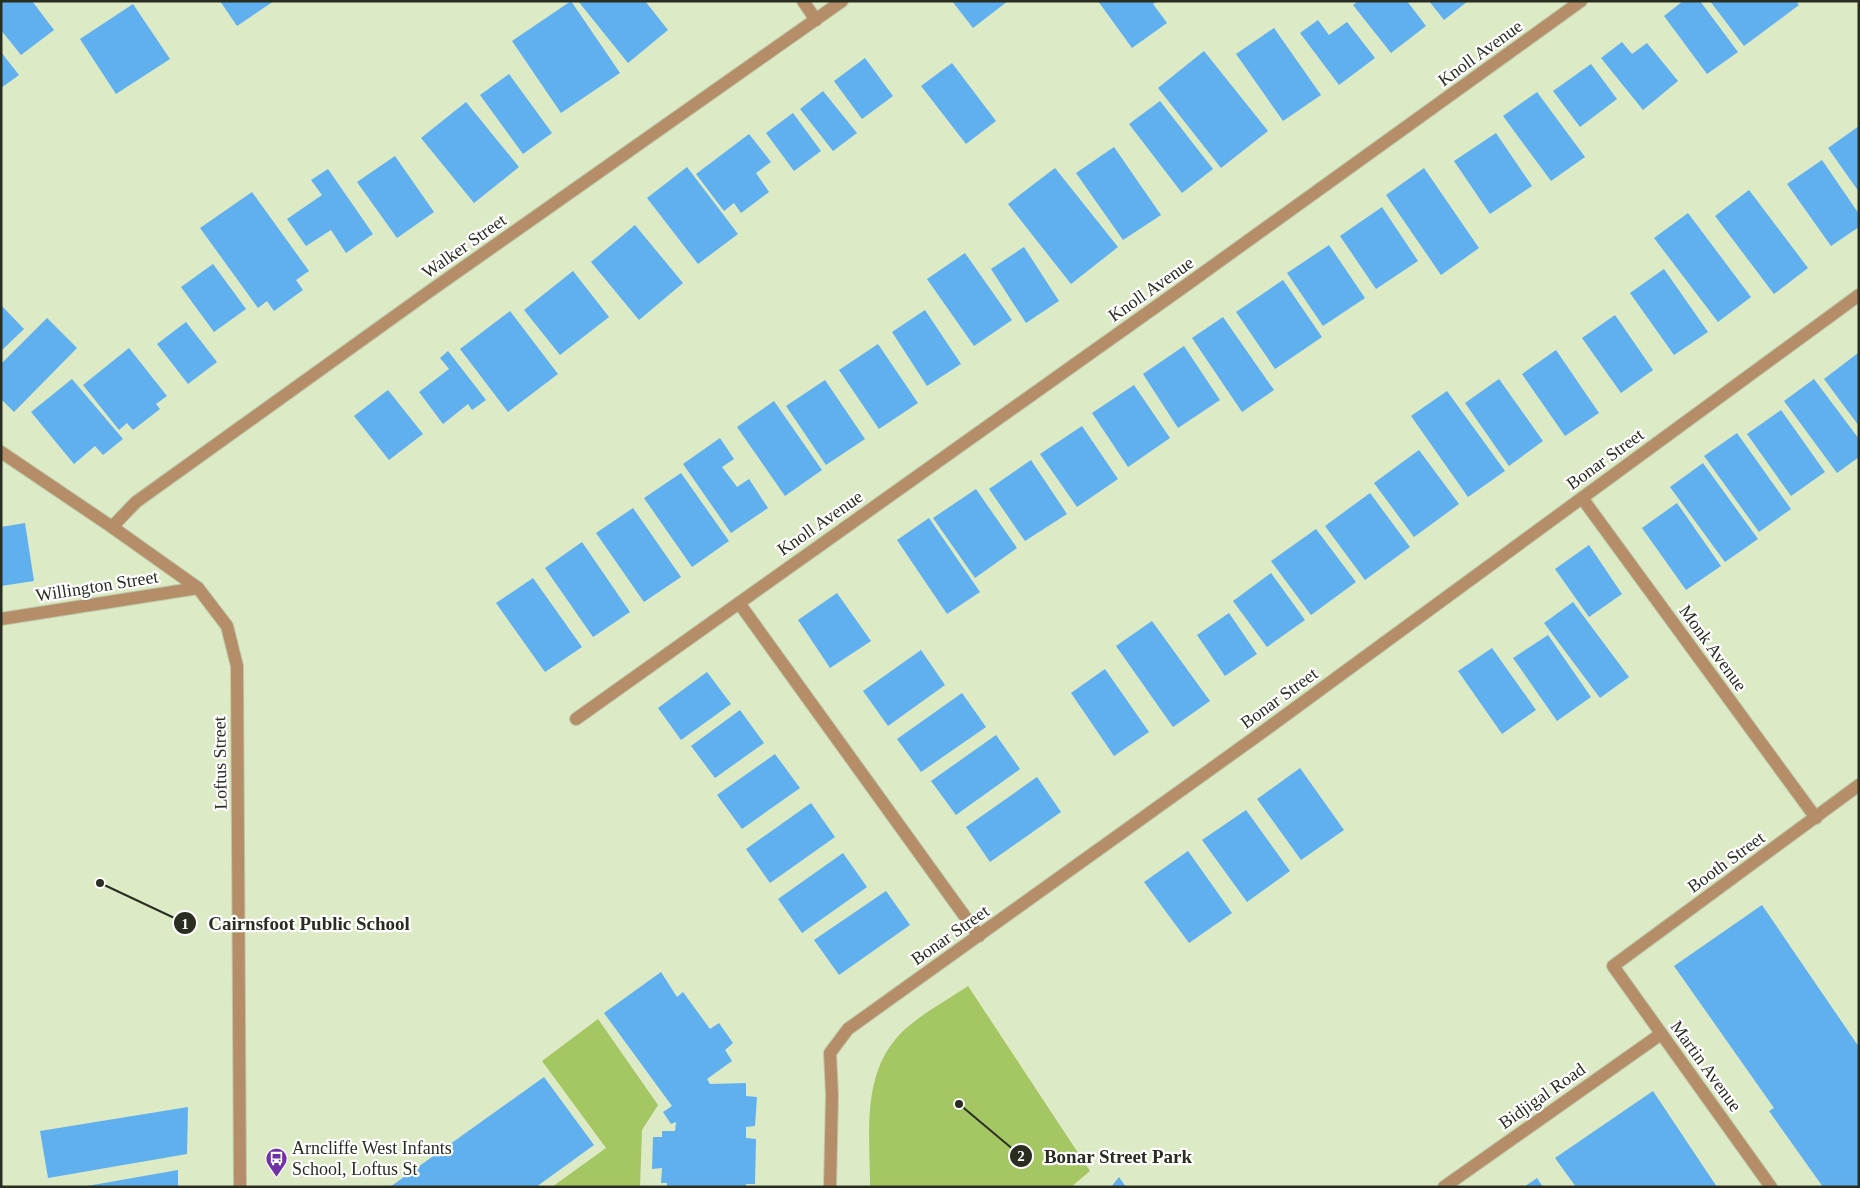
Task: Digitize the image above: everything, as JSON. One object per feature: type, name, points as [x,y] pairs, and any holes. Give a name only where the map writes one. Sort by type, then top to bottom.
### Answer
[{"type":"street","points":[[803,1],[816,20]]},
{"type":"street","name":"Walker Street","points":[[112,527],[136,502],[152,490],[842,1]]},
{"type":"street","name":"Knoll Avenue","points":[[576,719],[1185,286],[1581,1]]},
{"type":"street","name":"Bonar Street","points":[[830,1187],[832,1095],[830,1053],[848,1029],[1256,736],[1859,295]]},
{"type":"street","name":"Loftus Street","points":[[1,452],[198,588],[227,626],[237,666],[240,1187]]},
{"type":"street","name":"Monk Avenue","points":[[1582,498],[1816,818]]},
{"type":"street","name":"Willington Street","points":[[1,618],[198,588]]},
{"type":"street","points":[[739,603],[979,936]]},
{"type":"street","name":"Booth Street","points":[[1613,966],[1859,785]]},
{"type":"street","name":"Martin Avenue","points":[[1613,966],[1771,1187]]},
{"type":"street","name":"Bidjigal Road","points":[[1444,1187],[1661,1034]]},
{"type":"green space","points":[[968,986],[1090,1171],[1071,1187],[870,1187],[870,1105],[879,1067],[888,1049],[901,1033],[924,1014]]},
{"type":"green space","points":[[598,1019],[658,1105],[642,1130],[640,1187],[552,1187],[606,1148],[542,1061]]},
{"type":"building","points":[[1,1],[32,1],[54,30],[21,55],[1,30]]},
{"type":"building","points":[[220,1],[274,1],[237,26]]},
{"type":"building","points":[[571,1],[620,73],[561,113],[512,41]]},
{"type":"building","points":[[578,1],[645,1],[668,30],[628,63]]},
{"type":"building","points":[[952,1],[1008,1],[973,28]]},
{"type":"building","points":[[1098,1],[1157,1],[1153,4],[1167,23],[1132,48]]},
{"type":"building","points":[[1358,1],[1407,1],[1426,26],[1391,53],[1353,5]]},
{"type":"building","points":[[1429,1],[1468,1],[1444,20]]},
{"type":"building","points":[[1683,1],[1700,1],[1738,52],[1707,74],[1664,16]]},
{"type":"building","points":[[1710,1],[1796,1],[1799,5],[1744,46]]},
{"type":"building","points":[[133,4],[170,59],[116,94],[80,39]]},
{"type":"building","points":[[1318,20],[1329,35],[1347,22],[1375,58],[1339,85],[1300,33]]},
{"type":"building","points":[[1274,28],[1321,95],[1283,121],[1236,54]]},
{"type":"building","points":[[1622,42],[1632,54],[1647,43],[1678,81],[1643,110],[1601,58]]},
{"type":"building","points":[[1204,51],[1268,131],[1221,168],[1158,88]]},
{"type":"building","points":[[1,52],[19,75],[1,88]]},
{"type":"building","points":[[865,58],[893,96],[862,119],[834,81]]},
{"type":"building","points":[[952,63],[996,121],[966,144],[921,86]]},
{"type":"building","points":[[1591,64],[1617,99],[1580,127],[1553,91]]},
{"type":"building","points":[[509,74],[552,133],[523,154],[480,95]]},
{"type":"building","points":[[823,91],[857,133],[833,151],[800,109]]},
{"type":"building","points":[[1537,92],[1585,157],[1551,181],[1503,116]]},
{"type":"building","points":[[1160,101],[1213,169],[1182,193],[1129,124]]},
{"type":"building","points":[[466,102],[519,167],[474,203],[421,138]]},
{"type":"building","points":[[793,113],[821,151],[794,171],[766,133]]},
{"type":"building","points":[[1859,126],[1859,192],[1828,148]]},
{"type":"building","points":[[1496,133],[1532,186],[1490,214],[1454,161]]},
{"type":"building","points":[[749,134],[771,162],[756,173],[769,192],[741,213],[734,203],[724,211],[696,174]]},
{"type":"building","points":[[1114,147],[1161,215],[1123,240],[1076,173]]},
{"type":"building","points":[[395,156],[434,212],[397,238],[357,182]]},
{"type":"building","points":[[1822,160],[1859,214],[1859,227],[1831,246],[1787,184]]},
{"type":"building","points":[[687,167],[738,234],[698,264],[647,198]]},
{"type":"building","points":[[1055,168],[1118,247],[1071,284],[1008,204]]},
{"type":"building","points":[[1424,168],[1479,248],[1441,275],[1386,195]]},
{"type":"building","points":[[328,169],[373,234],[346,253],[331,230],[306,246],[287,219],[322,195],[311,180]]},
{"type":"building","points":[[1749,190],[1808,268],[1774,294],[1715,216]]},
{"type":"building","points":[[252,192],[309,271],[296,280],[303,290],[274,311],[267,301],[258,308],[200,228]]},
{"type":"building","points":[[1382,207],[1418,261],[1376,289],[1340,236]]},
{"type":"building","points":[[1688,213],[1751,297],[1718,322],[1654,238]]},
{"type":"building","points":[[635,225],[683,283],[639,320],[591,262]]},
{"type":"building","points":[[1329,245],[1365,298],[1323,326],[1287,273]]},
{"type":"building","points":[[1024,247],[1059,301],[1026,323],[991,269]]},
{"type":"building","points":[[965,253],[1012,320],[974,346],[927,279]]},
{"type":"building","points":[[213,264],[246,309],[214,332],[181,287]]},
{"type":"building","points":[[1664,269],[1708,332],[1674,355],[1630,293]]},
{"type":"building","points":[[573,271],[609,317],[560,355],[524,310]]},
{"type":"building","points":[[1283,280],[1322,337],[1275,369],[1236,312]]},
{"type":"building","points":[[1,305],[24,329],[1,351]]},
{"type":"building","points":[[925,310],[961,364],[927,386],[892,332]]},
{"type":"building","points":[[510,311],[558,374],[508,412],[460,349]]},
{"type":"building","points":[[1615,315],[1653,370],[1621,393],[1582,338]]},
{"type":"building","points":[[1223,317],[1274,390],[1242,412],[1192,338]]},
{"type":"building","points":[[47,318],[77,348],[14,412],[1,399],[1,364]]},
{"type":"building","points":[[186,322],[217,362],[188,384],[157,344]]},
{"type":"building","points":[[878,344],[918,403],[879,429],[839,370]]},
{"type":"building","points":[[1184,346],[1220,400],[1178,428],[1143,374]]},
{"type":"building","points":[[129,348],[167,396],[156,404],[160,409],[133,430],[127,423],[119,430],[83,385]]},
{"type":"building","points":[[1556,350],[1599,413],[1565,436],[1522,374]]},
{"type":"building","points":[[448,351],[486,400],[472,410],[468,404],[443,424],[419,392],[449,369],[440,358]]},
{"type":"building","points":[[1859,354],[1859,426],[1824,379]]},
{"type":"building","points":[[72,379],[123,439],[103,455],[95,446],[74,464],[31,412]]},
{"type":"building","points":[[1499,379],[1543,441],[1509,466],[1465,403]]},
{"type":"building","points":[[1814,379],[1859,439],[1859,457],[1837,473],[1784,401]]},
{"type":"building","points":[[825,380],[865,439],[826,465],[786,406]]},
{"type":"building","points":[[1134,385],[1170,438],[1128,467],[1092,413]]},
{"type":"building","points":[[388,390],[423,434],[389,460],[354,416]]},
{"type":"building","points":[[1447,391],[1505,471],[1468,497],[1411,416]]},
{"type":"building","points":[[774,401],[822,470],[785,496],[737,427]]},
{"type":"building","points":[[1781,410],[1825,472],[1791,496],[1747,434]]},
{"type":"building","points":[[1082,426],[1118,479],[1077,507],[1040,454]]},
{"type":"building","points":[[1737,433],[1791,509],[1759,532],[1704,456]]},
{"type":"building","points":[[720,438],[734,459],[722,467],[737,487],[749,479],[768,508],[731,533],[683,464]]},
{"type":"building","points":[[1419,450],[1459,504],[1414,537],[1374,483]]},
{"type":"building","points":[[1031,460],[1067,514],[1025,541],[989,489]]},
{"type":"building","points":[[1703,463],[1758,539],[1725,562],[1670,487]]},
{"type":"building","points":[[681,473],[729,541],[692,567],[644,498]]},
{"type":"building","points":[[976,489],[1017,548],[975,578],[933,518]]},
{"type":"building","points":[[1370,493],[1410,547],[1365,580],[1325,526]]},
{"type":"building","points":[[1677,503],[1721,566],[1686,590],[1642,528]]},
{"type":"building","points":[[633,508],[681,577],[644,602],[596,533]]},
{"type":"building","points":[[929,518],[980,592],[947,614],[897,540]]},
{"type":"building","points":[[25,523],[34,581],[1,586],[1,527]]},
{"type":"building","points":[[1316,529],[1356,582],[1311,615],[1271,561]]},
{"type":"building","points":[[582,542],[630,612],[593,637],[545,568]]},
{"type":"building","points":[[1589,545],[1622,594],[1589,617],[1555,569]]},
{"type":"building","points":[[1271,573],[1305,620],[1267,647],[1233,601]]},
{"type":"building","points":[[533,578],[582,647],[545,672],[496,603]]},
{"type":"building","points":[[837,593],[871,641],[830,668],[798,620]]},
{"type":"building","points":[[1573,602],[1629,677],[1600,698],[1544,623]]},
{"type":"building","points":[[1229,613],[1257,654],[1225,676],[1197,635]]},
{"type":"building","points":[[1152,621],[1210,701],[1173,727],[1116,646]]},
{"type":"building","points":[[1548,635],[1591,697],[1557,721],[1513,658]]},
{"type":"building","points":[[1492,648],[1536,710],[1502,734],[1458,671]]},
{"type":"building","points":[[921,650],[945,685],[888,726],[863,691]]},
{"type":"building","points":[[1105,669],[1149,732],[1114,756],[1071,693]]},
{"type":"building","points":[[707,672],[731,704],[681,740],[658,708]]},
{"type":"building","points":[[962,693],[986,727],[921,772],[897,739]]},
{"type":"building","points":[[740,710],[764,743],[715,778],[691,746]]},
{"type":"building","points":[[996,735],[1020,769],[956,815],[931,781]]},
{"type":"building","points":[[775,754],[800,788],[742,829],[717,795]]},
{"type":"building","points":[[1300,768],[1344,830],[1301,860],[1257,799]]},
{"type":"building","points":[[1037,777],[1061,812],[990,862],[966,827]]},
{"type":"building","points":[[811,803],[835,837],[770,883],[746,849]]},
{"type":"building","points":[[1246,810],[1290,871],[1247,902],[1202,840]]},
{"type":"building","points":[[1188,851],[1232,913],[1189,943],[1144,882]]},
{"type":"building","points":[[843,853],[867,887],[802,933],[778,899]]},
{"type":"building","points":[[886,891],[910,925],[839,975],[814,940]]},
{"type":"building","points":[[1762,905],[1859,1047],[1859,1187],[1823,1187],[1769,1111],[1774,1108],[1674,966]]},
{"type":"building","points":[[661,972],[677,997],[683,992],[710,1029],[719,1023],[733,1043],[725,1050],[732,1061],[707,1079],[710,1084],[746,1083],[746,1096],[757,1097],[755,1126],[746,1127],[746,1138],[756,1139],[755,1184],[746,1184],[746,1187],[667,1187],[667,1183],[661,1183],[662,1168],[652,1169],[653,1137],[662,1137],[662,1131],[675,1131],[676,1122],[671,1124],[663,1112],[672,1106],[604,1013]]},
{"type":"building","points":[[544,1077],[594,1145],[536,1187],[390,1187]]},
{"type":"building","points":[[1653,1091],[1717,1187],[1576,1187],[1555,1158]]},
{"type":"building","points":[[188,1107],[187,1154],[48,1178],[40,1131]]},
{"type":"building","points":[[178,1170],[178,1187],[87,1187],[87,1186]]},
{"type":"building","points":[[1119,1177],[1126,1187],[1111,1187]]},
{"type":"building","points":[[1537,1178],[1543,1187],[1524,1187]]},
{"type":"place","name":"Cairnsfoot Public School","points":[[100,883]]},
{"type":"place","name":"Bonar Street Park","points":[[959,1104]]},
{"type":"place","name":"Arncliffe West Infants School, Loftus St","points":[[276,1177]]}]
